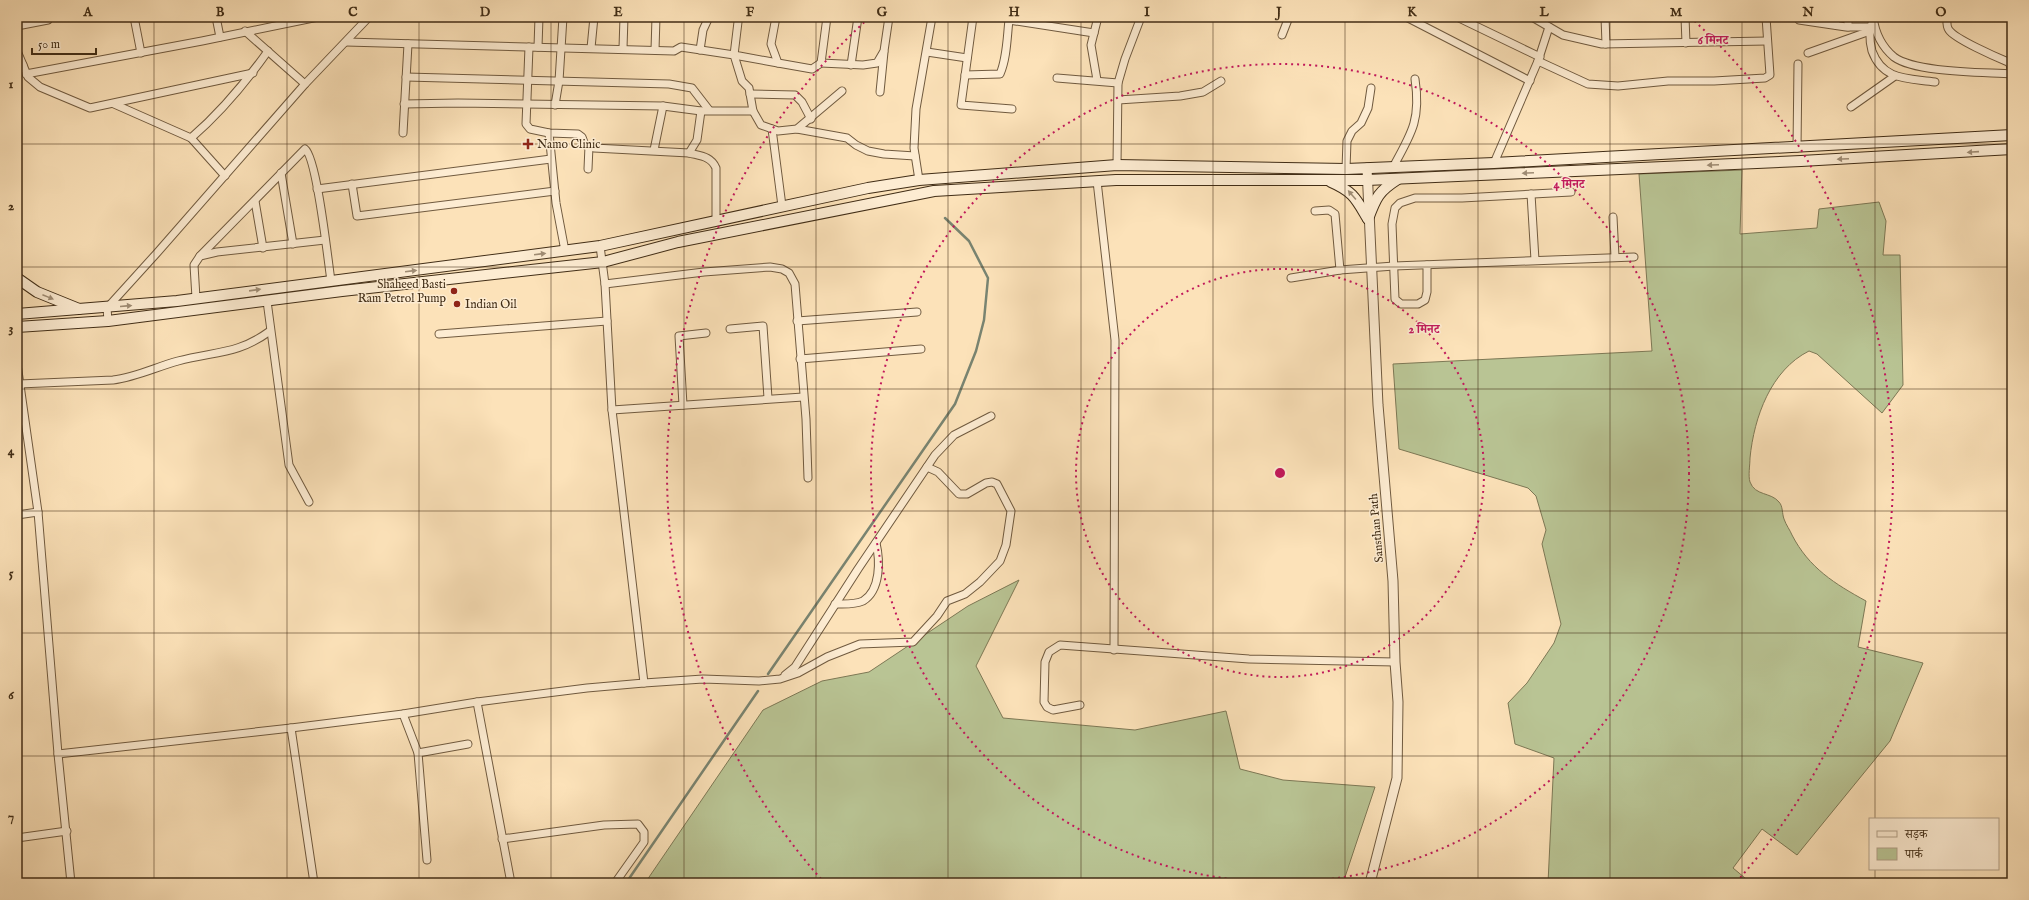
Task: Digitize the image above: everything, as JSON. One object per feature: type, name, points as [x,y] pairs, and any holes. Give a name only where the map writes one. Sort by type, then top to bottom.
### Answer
[{"type":"main road","points":[[17,314],[107,308],[196,298],[600,246],[868,188],[919,180],[1117,165],[1346,169],[1797,148],[2012,135]]},
{"type":"main road","points":[[17,327],[108,321],[603,262],[678,242],[934,191],[1116,180],[1328,181],[1398,179],[1808,161],[2012,149]]},
{"type":"main road","points":[[1368,219],[1375,201],[1383,189],[1398,179]]},
{"type":"main road","points":[[1328,181],[1347,189],[1355,197],[1368,219]]},
{"type":"main road","points":[[17,278],[37,292],[81,310]]},
{"type":"street","points":[[17,26],[43,22],[48,20],[48,17]]},
{"type":"street","points":[[134,17],[141,53]]},
{"type":"street","points":[[216,17],[220,37]]},
{"type":"street","points":[[26,74],[220,37],[288,20],[318,17]]},
{"type":"street","points":[[108,321],[107,308],[305,84],[369,17]]},
{"type":"street","points":[[538,47],[539,17]]},
{"type":"street","points":[[555,104],[559,81],[563,17]]},
{"type":"street","points":[[592,48],[594,17]]},
{"type":"street","points":[[623,48],[624,17]]},
{"type":"street","points":[[655,50],[656,17]]},
{"type":"street","points":[[700,50],[703,30],[709,17]]},
{"type":"street","points":[[776,17],[771,44],[778,62]]},
{"type":"street","points":[[821,63],[827,17]]},
{"type":"street","points":[[851,65],[858,17]]},
{"type":"street","points":[[880,92],[889,17]]},
{"type":"street","points":[[919,180],[915,156],[916,109],[932,17]]},
{"type":"street","points":[[973,17],[961,105],[1012,109]]},
{"type":"street","points":[[1097,80],[1091,44],[1098,17]]},
{"type":"street","points":[[1117,165],[1118,83],[1125,59],[1141,17]]},
{"type":"street","points":[[1282,35],[1289,17]]},
{"type":"street","points":[[1406,17],[1530,81]]},
{"type":"street","points":[[1457,17],[1588,84],[1618,86],[1668,81],[1765,78],[1770,75],[1766,17]]},
{"type":"street","points":[[1532,17],[1563,35],[1606,44],[1767,41]]},
{"type":"street","points":[[1605,17],[1606,44]]},
{"type":"street","points":[[1685,17],[1686,43]]},
{"type":"street","points":[[1835,17],[1836,25]]},
{"type":"street","points":[[1848,17],[1848,27]]},
{"type":"street","points":[[1873,17],[1875,29],[1887,49],[1894,56],[1908,64],[1991,74],[2012,74],[2010,64],[2008,62],[1968,43],[1950,32],[1947,26],[1947,17]]},
{"type":"street","points":[[1873,17],[1870,29],[1871,48],[1880,67],[1895,76],[1935,82]]},
{"type":"street","points":[[965,75],[1000,74],[1004,66],[1007,18],[1094,33]]},
{"type":"street","points":[[1799,20],[1870,29]]},
{"type":"street","points":[[738,22],[734,55],[742,81],[749,88],[753,111],[761,125],[778,131],[797,129],[847,138],[856,145],[868,151],[884,154],[915,156]]},
{"type":"street","points":[[1494,163],[1539,59],[1549,27]]},
{"type":"street","points":[[1808,53],[1870,29]]},
{"type":"street","points":[[245,31],[305,84]]},
{"type":"street","points":[[346,42],[561,48],[623,48],[674,51],[681,47],[778,62],[812,69],[821,63],[851,65],[877,62],[884,51]]},
{"type":"street","points":[[404,133],[404,104],[408,44]]},
{"type":"street","points":[[529,47],[526,124],[530,128],[549,133],[578,134],[582,137],[585,145],[589,146],[689,153],[708,158],[714,162],[716,168],[716,221]]},
{"type":"street","points":[[191,138],[253,73],[268,51]]},
{"type":"street","points":[[17,52],[20,67],[28,77],[40,87],[90,108],[113,104],[194,84],[253,73]]},
{"type":"street","points":[[926,52],[967,58]]},
{"type":"street","points":[[1797,148],[1798,64]]},
{"type":"street","points":[[1851,107],[1895,76]]},
{"type":"street","points":[[406,77],[669,84],[692,88],[709,110]]},
{"type":"street","points":[[1057,78],[1097,80],[1118,83]]},
{"type":"street","points":[[1393,167],[1416,122],[1417,103],[1414,79]]},
{"type":"street","points":[[1118,100],[1180,96],[1203,92],[1221,81]]},
{"type":"street","points":[[1346,169],[1347,141],[1352,131],[1361,123],[1368,108],[1371,88]]},
{"type":"street","points":[[797,129],[811,119],[842,91]]},
{"type":"street","points":[[750,94],[795,95],[802,102],[811,119]]},
{"type":"street","points":[[404,104],[458,102],[663,106],[701,111],[753,111]]},
{"type":"street","points":[[113,104],[191,138],[225,176]]},
{"type":"street","points":[[654,150],[663,106]]},
{"type":"street","points":[[689,153],[697,140],[701,111]]},
{"type":"street","points":[[772,129],[782,206]]},
{"type":"street","points":[[549,133],[555,190],[565,251]]},
{"type":"street","points":[[588,169],[589,146]]},
{"type":"street","points":[[196,298],[194,265],[200,256],[304,150],[310,157],[317,189],[331,281]]},
{"type":"street","points":[[317,189],[551,159]]},
{"type":"street","name":"Sansthan Path","points":[[1367,168],[1368,219],[1372,267],[1378,405],[1393,581],[1395,662],[1398,702],[1397,778],[1370,883]]},
{"type":"street","points":[[281,173],[293,244]]},
{"type":"street","points":[[1097,181],[1115,340],[1114,650]]},
{"type":"street","points":[[352,184],[357,216],[555,190]]},
{"type":"street","points":[[1427,265],[1425,300],[1418,304],[1401,304],[1395,299],[1392,224],[1395,208],[1400,203],[1415,198],[1571,192]]},
{"type":"street","points":[[1531,194],[1536,260]]},
{"type":"street","points":[[255,201],[263,248]]},
{"type":"street","points":[[1314,211],[1329,210],[1335,214],[1340,270]]},
{"type":"street","points":[[1613,217],[1615,257]]},
{"type":"street","points":[[200,256],[217,252],[325,240]]},
{"type":"street","points":[[600,246],[605,284],[612,410],[644,684]]},
{"type":"street","points":[[1291,278],[1340,270],[1372,267],[1634,257]]},
{"type":"street","points":[[605,284],[704,272],[770,267],[782,269],[789,274],[795,284],[806,425],[808,478]]},
{"type":"street","points":[[267,301],[289,465],[309,502]]},
{"type":"street","points":[[797,321],[917,312]]},
{"type":"street","points":[[439,334],[607,320]]},
{"type":"street","points":[[730,329],[763,326],[768,398]]},
{"type":"street","points":[[19,384],[113,380],[127,378],[177,361],[244,347],[270,331]]},
{"type":"street","points":[[683,405],[679,336],[706,333]]},
{"type":"street","points":[[800,359],[921,349]]},
{"type":"street","points":[[17,364],[38,512],[58,754],[72,883]]},
{"type":"street","points":[[612,410],[768,398],[803,397]]},
{"type":"street","points":[[780,679],[795,667],[835,604],[935,455],[954,435],[991,416]]},
{"type":"street","points":[[58,754],[403,714],[476,702],[587,688],[703,679],[759,681],[780,679],[798,673],[828,657],[860,644],[913,642],[937,616],[947,601],[965,594],[980,582],[1000,561],[1006,545],[1011,511],[1000,488],[992,482],[986,483],[967,494],[959,494],[938,472],[927,467]]},
{"type":"street","points":[[17,515],[38,512]]},
{"type":"street","points":[[835,604],[851,604],[862,601],[869,595],[878,569],[879,558],[876,543]]},
{"type":"street","points":[[1080,706],[1053,710],[1047,707],[1044,702],[1045,662],[1049,652],[1060,646],[1249,659],[1395,662]]},
{"type":"street","points":[[476,702],[511,883]]},
{"type":"street","points":[[403,714],[418,753],[427,860]]},
{"type":"street","points":[[290,728],[314,883]]},
{"type":"street","points":[[418,753],[468,744]]},
{"type":"street","points":[[502,839],[604,825],[638,824],[644,832],[644,842],[615,883]]},
{"type":"street","points":[[17,838],[67,831]]},
{"type":"green space","points":[[1742,170],[1740,234],[1817,228],[1819,209],[1879,202],[1886,221],[1883,255],[1900,255],[1903,385],[1882,413],[1817,354],[1809,351],[1796,359],[1784,370],[1767,396],[1760,411],[1752,442],[1749,477],[1752,486],[1756,490],[1776,499],[1780,504],[1784,519],[1806,557],[1833,581],[1866,601],[1858,647],[1923,663],[1890,741],[1797,855],[1762,829],[1733,868],[1751,883],[1548,883],[1554,758],[1515,744],[1508,703],[1527,683],[1554,643],[1561,624],[1542,544],[1546,530],[1536,496],[1528,488],[1399,449],[1393,364],[1652,351],[1639,174]]},
{"type":"green space","points":[[1019,580],[976,666],[1003,718],[1135,730],[1226,711],[1240,769],[1283,780],[1375,787],[1343,883],[645,883],[763,710],[822,681],[869,672],[968,606]]},
{"type":"waterway","points":[[768,674],[955,404],[976,351],[984,320],[988,278],[969,241],[945,218]]},
{"type":"waterway","points":[[626,883],[758,691]]},
{"type":"place","name":"Namo Clinic","points":[[528,144]]},
{"type":"place","name":"Shaheed Basti Ram Petrol Pump","points":[[454,291]]},
{"type":"place","name":"Indian Oil","points":[[457,304]]}]
